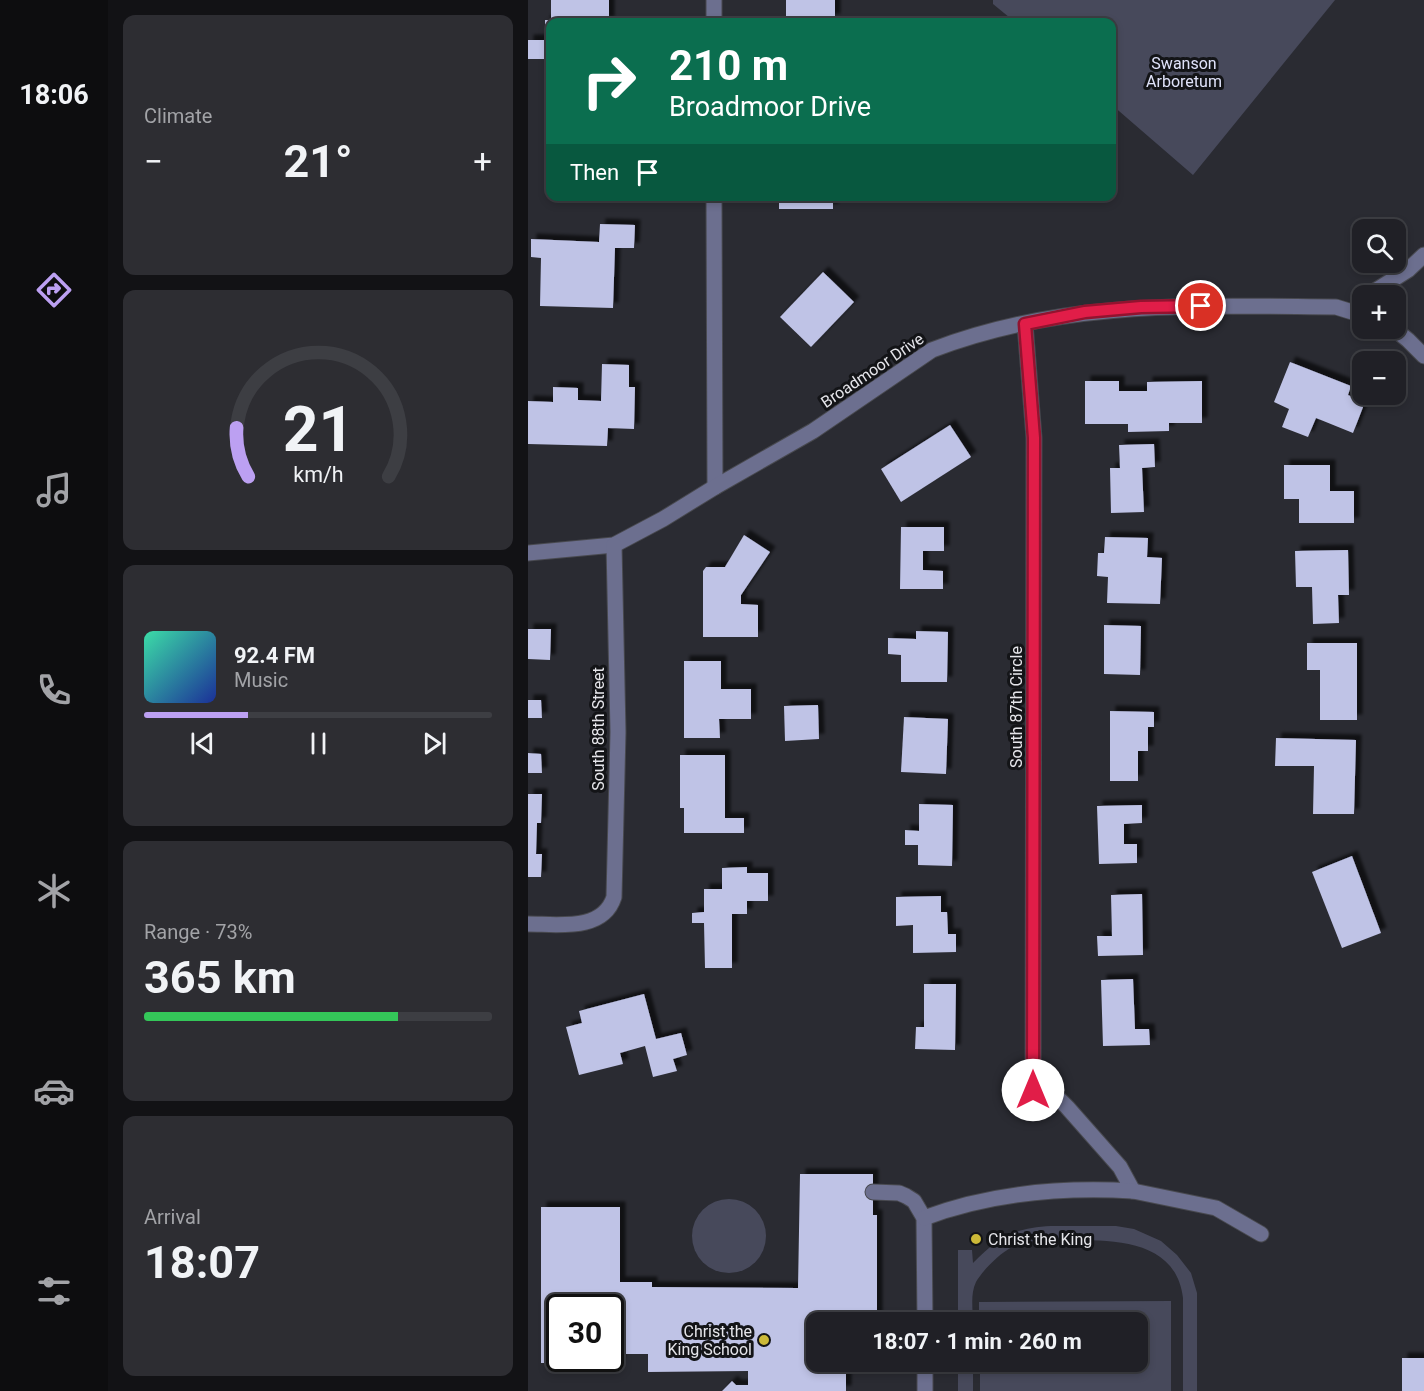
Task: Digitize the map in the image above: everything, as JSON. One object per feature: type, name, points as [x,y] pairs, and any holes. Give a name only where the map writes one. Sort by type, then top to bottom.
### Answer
[{"type":"street","points":[[714,0],[714,18]]},
{"type":"street","points":[[714,201],[715,487]]},
{"type":"street","points":[[1384,285],[1408,270],[1424,255]]},
{"type":"street","name":"Broadmoor Drive","points":[[1336,307],[1352,301]]},
{"type":"street","name":"Broadmoor Drive","points":[[528,553],[614,545],[813,431],[932,350],[954,342],[1085,312],[1141,307],[1336,307],[1352,312]]},
{"type":"street","name":"South 87th Circle","points":[[1025,324],[1034,438],[1033,1090],[1056,1096],[1067,1107],[1120,1167],[1133,1191]]},
{"type":"street","points":[[1406,338],[1424,357]]},
{"type":"street","name":"South 88th Street","points":[[528,924],[588,922],[598,918],[606,911],[614,897],[618,732],[614,545]]},
{"type":"street","points":[[924,1218],[981,1201],[1057,1191],[1133,1191],[1216,1208],[1261,1234]]},
{"type":"street","points":[[873,1192],[899,1193],[906,1196],[914,1201],[924,1218],[925,1312]]},
{"type":"street","points":[[925,1372],[925,1391]]},
{"type":"green space","name":"Swanson Arboretum","points":[[993,0],[1335,0],[1193,175],[1116,108],[1116,18],[1010,18],[993,4]]},
{"type":"green space","points":[[729,1199],[750,1205],[760,1215],[766,1236],[760,1257],[750,1267],[729,1273],[708,1267],[698,1257],[692,1236],[698,1215],[708,1205]]},
{"type":"green space","points":[[1116,1226],[1134,1229],[1161,1241],[1177,1255],[1191,1273],[1197,1293],[1197,1391],[1183,1391],[1183,1298],[1178,1279],[1169,1264],[1156,1254],[1141,1247],[1106,1241],[1048,1240],[1019,1244],[1002,1254],[976,1282],[972,1297],[973,1312],[958,1312],[958,1250],[972,1250],[973,1263],[999,1240],[1017,1232],[1038,1227]]},
{"type":"green space","points":[[1171,1301],[1171,1391],[980,1391],[980,1372],[1148,1372],[1148,1312],[979,1312],[979,1302]]},
{"type":"green space","points":[[958,1372],[973,1372],[973,1391],[958,1391]]},
{"type":"building","points":[[551,0],[609,0],[609,18],[551,18]]},
{"type":"building","points":[[786,0],[835,0],[835,18],[786,18]]},
{"type":"building","points":[[545,20],[546,59],[528,59],[528,40],[545,40]]},
{"type":"building","points":[[779,201],[833,201],[833,209],[779,209]]},
{"type":"building","points":[[600,224],[635,225],[634,248],[615,248],[613,308],[540,306],[541,258],[531,257],[531,239],[599,242]]},
{"type":"building","points":[[823,272],[854,302],[811,347],[780,317]]},
{"type":"building","points":[[1290,362],[1351,386],[1348,395],[1352,397],[1352,405],[1364,405],[1353,433],[1316,418],[1308,437],[1282,427],[1289,409],[1274,402]]},
{"type":"building","points":[[602,364],[629,365],[629,387],[635,387],[634,429],[608,428],[607,446],[528,444],[528,401],[553,402],[553,387],[578,388],[578,400],[601,401]]},
{"type":"building","points":[[1085,381],[1119,381],[1119,391],[1147,391],[1147,382],[1202,381],[1202,423],[1169,423],[1169,431],[1128,432],[1128,424],[1085,424]]},
{"type":"building","points":[[950,425],[971,457],[901,502],[881,469]]},
{"type":"building","points":[[1154,444],[1155,467],[1142,468],[1144,512],[1111,513],[1110,468],[1120,468],[1119,445]]},
{"type":"building","points":[[1284,465],[1330,465],[1330,491],[1354,491],[1354,523],[1299,523],[1299,499],[1284,499]]},
{"type":"building","points":[[901,527],[944,527],[944,551],[923,551],[923,570],[943,571],[943,589],[900,589]]},
{"type":"building","points":[[744,535],[770,552],[741,595],[741,604],[758,605],[758,637],[703,637],[703,571],[706,567],[725,567]]},
{"type":"building","points":[[1105,537],[1148,538],[1147,557],[1162,558],[1160,604],[1107,603],[1108,577],[1097,576],[1098,553],[1104,553]]},
{"type":"building","points":[[1348,550],[1349,595],[1338,595],[1339,623],[1313,624],[1312,587],[1296,587],[1295,551]]},
{"type":"building","points":[[1104,625],[1141,626],[1140,675],[1104,674]]},
{"type":"building","points":[[528,629],[551,629],[550,660],[528,659]]},
{"type":"building","points":[[916,631],[948,632],[947,682],[901,682],[901,655],[888,654],[888,638],[916,639]]},
{"type":"building","points":[[1307,643],[1357,643],[1357,720],[1320,720],[1320,670],[1307,670]]},
{"type":"building","points":[[684,661],[721,661],[721,689],[751,689],[751,719],[719,719],[720,738],[684,738]]},
{"type":"building","points":[[528,700],[541,700],[542,718],[528,718]]},
{"type":"building","points":[[818,705],[819,739],[785,741],[784,706]]},
{"type":"building","points":[[1110,711],[1154,712],[1154,727],[1148,727],[1148,751],[1138,751],[1138,781],[1110,781]]},
{"type":"building","points":[[904,717],[948,719],[946,774],[901,772]]},
{"type":"building","points":[[1276,738],[1356,740],[1354,814],[1313,814],[1314,766],[1275,766]]},
{"type":"building","points":[[528,753],[541,754],[542,773],[528,773]]},
{"type":"building","points":[[680,755],[725,755],[725,818],[744,818],[744,833],[684,833],[684,808],[680,808]]},
{"type":"building","points":[[528,794],[542,794],[541,823],[537,823],[536,854],[542,854],[541,877],[528,877]]},
{"type":"building","points":[[919,804],[953,805],[952,866],[918,865],[918,845],[905,845],[905,830],[919,831]]},
{"type":"building","points":[[1142,805],[1142,823],[1124,824],[1124,844],[1137,844],[1137,863],[1099,864],[1097,806]]},
{"type":"building","points":[[1352,856],[1381,933],[1342,948],[1312,872]]},
{"type":"building","points":[[747,867],[747,873],[768,873],[768,901],[747,901],[747,914],[732,914],[732,968],[705,968],[704,923],[692,923],[692,913],[704,912],[704,889],[722,889],[722,868]]},
{"type":"building","points":[[1142,894],[1143,955],[1098,956],[1097,936],[1112,936],[1111,895]]},
{"type":"building","points":[[941,896],[941,912],[947,912],[948,934],[956,934],[956,952],[913,953],[913,925],[896,926],[896,897]]},
{"type":"building","points":[[1133,979],[1135,1029],[1149,1029],[1150,1045],[1103,1046],[1101,980]]},
{"type":"building","points":[[924,984],[956,984],[955,1050],[915,1049],[916,1027],[924,1027]]},
{"type":"building","points":[[644,994],[656,1039],[681,1033],[687,1055],[673,1059],[677,1071],[653,1077],[645,1046],[620,1053],[623,1064],[579,1075],[566,1027],[582,1023],[579,1011]]},
{"type":"building","points":[[800,1174],[873,1174],[873,1215],[877,1215],[877,1312],[806,1312],[806,1372],[846,1372],[846,1391],[722,1391],[732,1381],[736,1385],[748,1385],[748,1371],[648,1372],[648,1354],[624,1354],[624,1294],[546,1294],[546,1363],[541,1363],[541,1207],[620,1207],[620,1282],[652,1282],[652,1287],[798,1288]]},
{"type":"building","points":[[1402,1358],[1424,1358],[1424,1391],[1402,1391]]},
{"type":"place","name":"Christ the King","points":[[976,1239]]},
{"type":"place","name":"Christ the King School","points":[[764,1340]]},
{"type":"route","points":[[1033,1090],[1034,438],[1025,324],[1085,312],[1141,307],[1201,306]]}]
